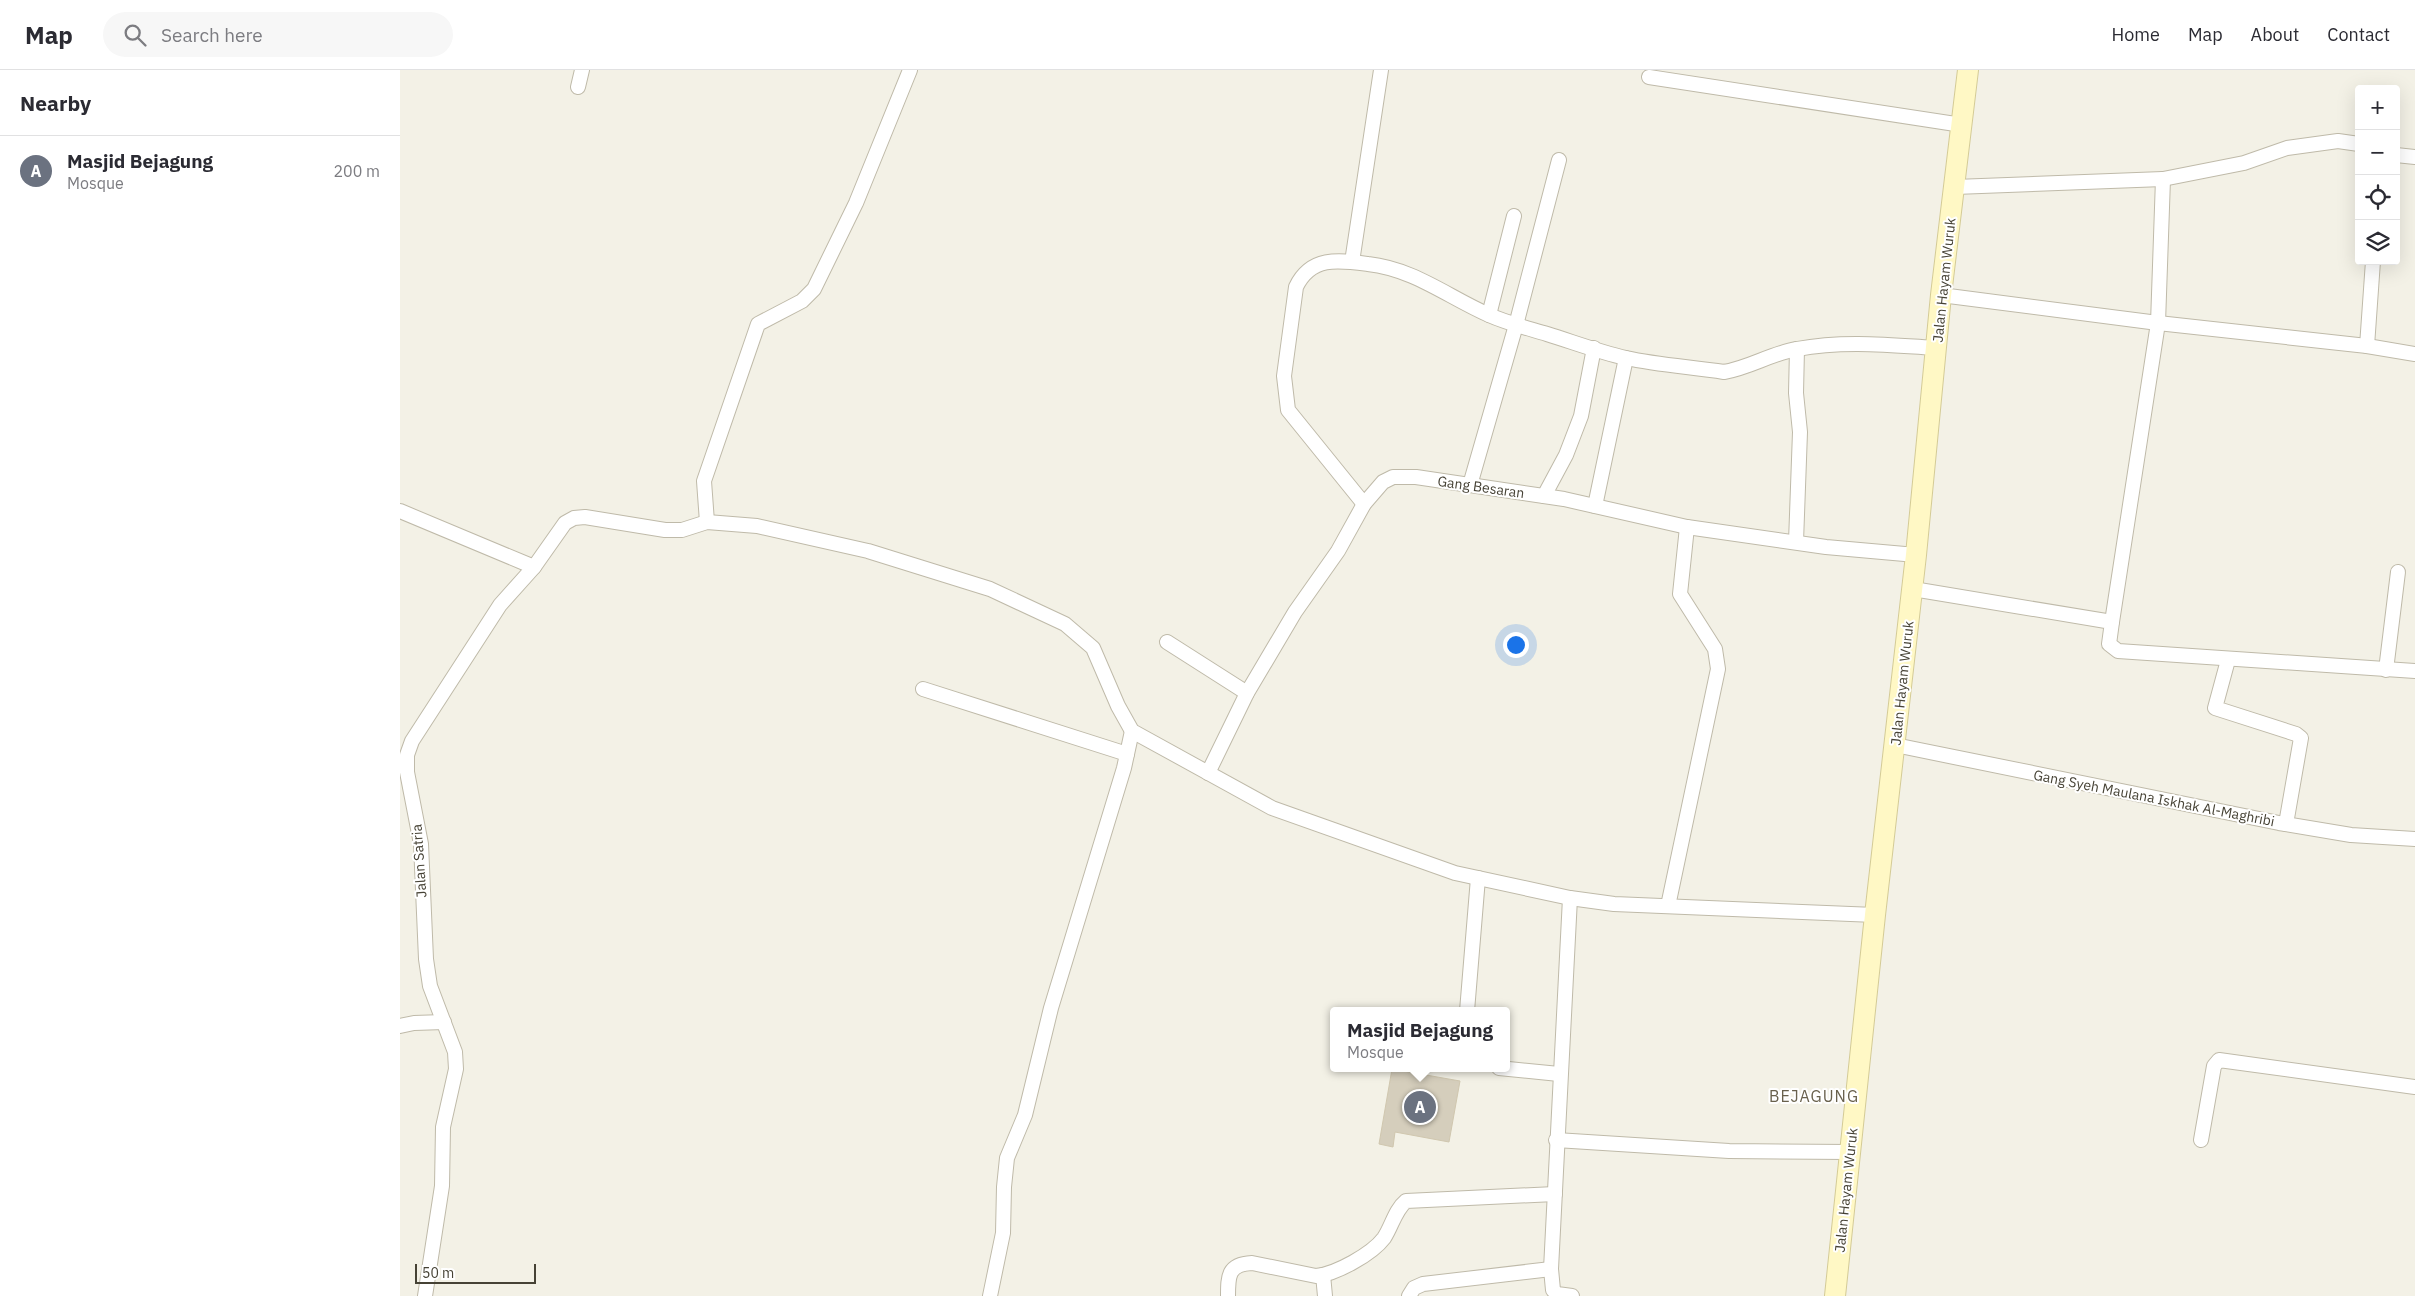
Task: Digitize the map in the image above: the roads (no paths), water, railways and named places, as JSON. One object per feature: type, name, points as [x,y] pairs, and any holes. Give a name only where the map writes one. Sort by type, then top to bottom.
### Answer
[{"type":"main road","name":"Jalan Hayam Wuruk","points":[[1837,1296],[1875,915],[1913,590],[1936,348],[1962,125],[1965,70]]},
{"type":"street","points":[[578,87],[582,70]]},
{"type":"street","points":[[910,70],[856,202],[814,289],[802,302],[758,324],[704,481],[707,522],[757,526],[868,551],[990,589],[1032,607],[1065,624],[1093,648],[1118,706],[1132,731],[1272,808],[1455,873],[1570,898],[1614,904],[1875,915]]},
{"type":"street","points":[[1352,262],[1381,70]]},
{"type":"street","points":[[1649,77],[1962,125]]},
{"type":"street","points":[[1955,186],[2163,179],[2244,163],[2287,148],[2338,141],[2355,143]]},
{"type":"street","points":[[2400,155],[2415,157]]},
{"type":"street","points":[[1470,485],[1516,325],[1559,160]]},
{"type":"street","points":[[2163,179],[2158,323],[2108,640],[2114,650],[2228,660],[2415,671]]},
{"type":"street","points":[[1489,315],[1514,216]]},
{"type":"street","points":[[1364,504],[1288,410],[1284,376],[1296,287],[1302,276],[1311,268],[1321,263],[1332,261],[1352,262],[1401,270],[1489,315],[1516,325],[1626,358],[1724,372],[1740,369],[1755,361],[1797,348],[1860,343],[1936,348]]},
{"type":"street","points":[[2367,346],[2373,265]]},
{"type":"street","points":[[1942,295],[2158,323],[2367,346],[2415,354]]},
{"type":"street","points":[[1544,496],[1566,455],[1581,416],[1594,348]]},
{"type":"street","points":[[1796,542],[1800,432],[1796,393],[1797,348]]},
{"type":"street","points":[[1596,506],[1626,358]]},
{"type":"street","name":"Gang Besaran","points":[[1208,773],[1247,694],[1295,612],[1338,551],[1364,504],[1383,482],[1394,477],[1416,477],[1544,496],[1687,527],[1796,542],[1916,555]]},
{"type":"street","points":[[400,511],[534,567]]},
{"type":"street","name":"Jalan Satria","points":[[424,1296],[442,1186],[443,1127],[456,1069],[455,1052],[430,986],[426,959],[421,844],[408,781],[406,763],[409,748],[490,618],[534,567],[560,529],[574,518],[585,517],[665,530],[682,530],[707,522]]},
{"type":"street","points":[[1668,906],[1718,669],[1716,649],[1680,594],[1687,527]]},
{"type":"street","points":[[2386,670],[2398,572]]},
{"type":"street","points":[[1913,590],[2112,622]]},
{"type":"street","points":[[1167,642],[1247,694]]},
{"type":"street","points":[[2228,660],[2215,708],[2296,734],[2301,738],[2286,824]]},
{"type":"street","points":[[923,689],[1127,754]]},
{"type":"street","points":[[990,1296],[1003,1233],[1007,1158],[1025,1115],[1051,1008],[1127,754],[1132,731]]},
{"type":"street","name":"Gang Syeh Maulana Iskhak Al-Maghribi","points":[[1895,745],[2286,824],[2351,835],[2415,839]]},
{"type":"street","points":[[1467,1007],[1478,878]]},
{"type":"street","points":[[1570,898],[1559,1074],[1551,1269],[1553,1290],[1557,1294],[1572,1296]]},
{"type":"street","points":[[400,1026],[414,1023],[444,1022]]},
{"type":"street","points":[[2201,1140],[2214,1066],[2219,1060],[2415,1087]]},
{"type":"street","points":[[1510,1069],[1559,1074]]},
{"type":"street","points":[[1556,1140],[1729,1151],[1850,1152]]},
{"type":"street","points":[[1228,1296],[1228,1277],[1234,1268],[1241,1264],[1252,1263],[1309,1276],[1323,1275],[1360,1258],[1383,1238],[1401,1205],[1406,1201],[1555,1194]]},
{"type":"street","points":[[1409,1296],[1414,1288],[1423,1284],[1551,1269]]},
{"type":"street","points":[[1323,1275],[1325,1296]]},
{"type":"place","name":"Masjid Bejagung","points":[[1420,1107]]},
{"type":"district","name":"BEJAGUNG","points":[[1814,1096]]}]
